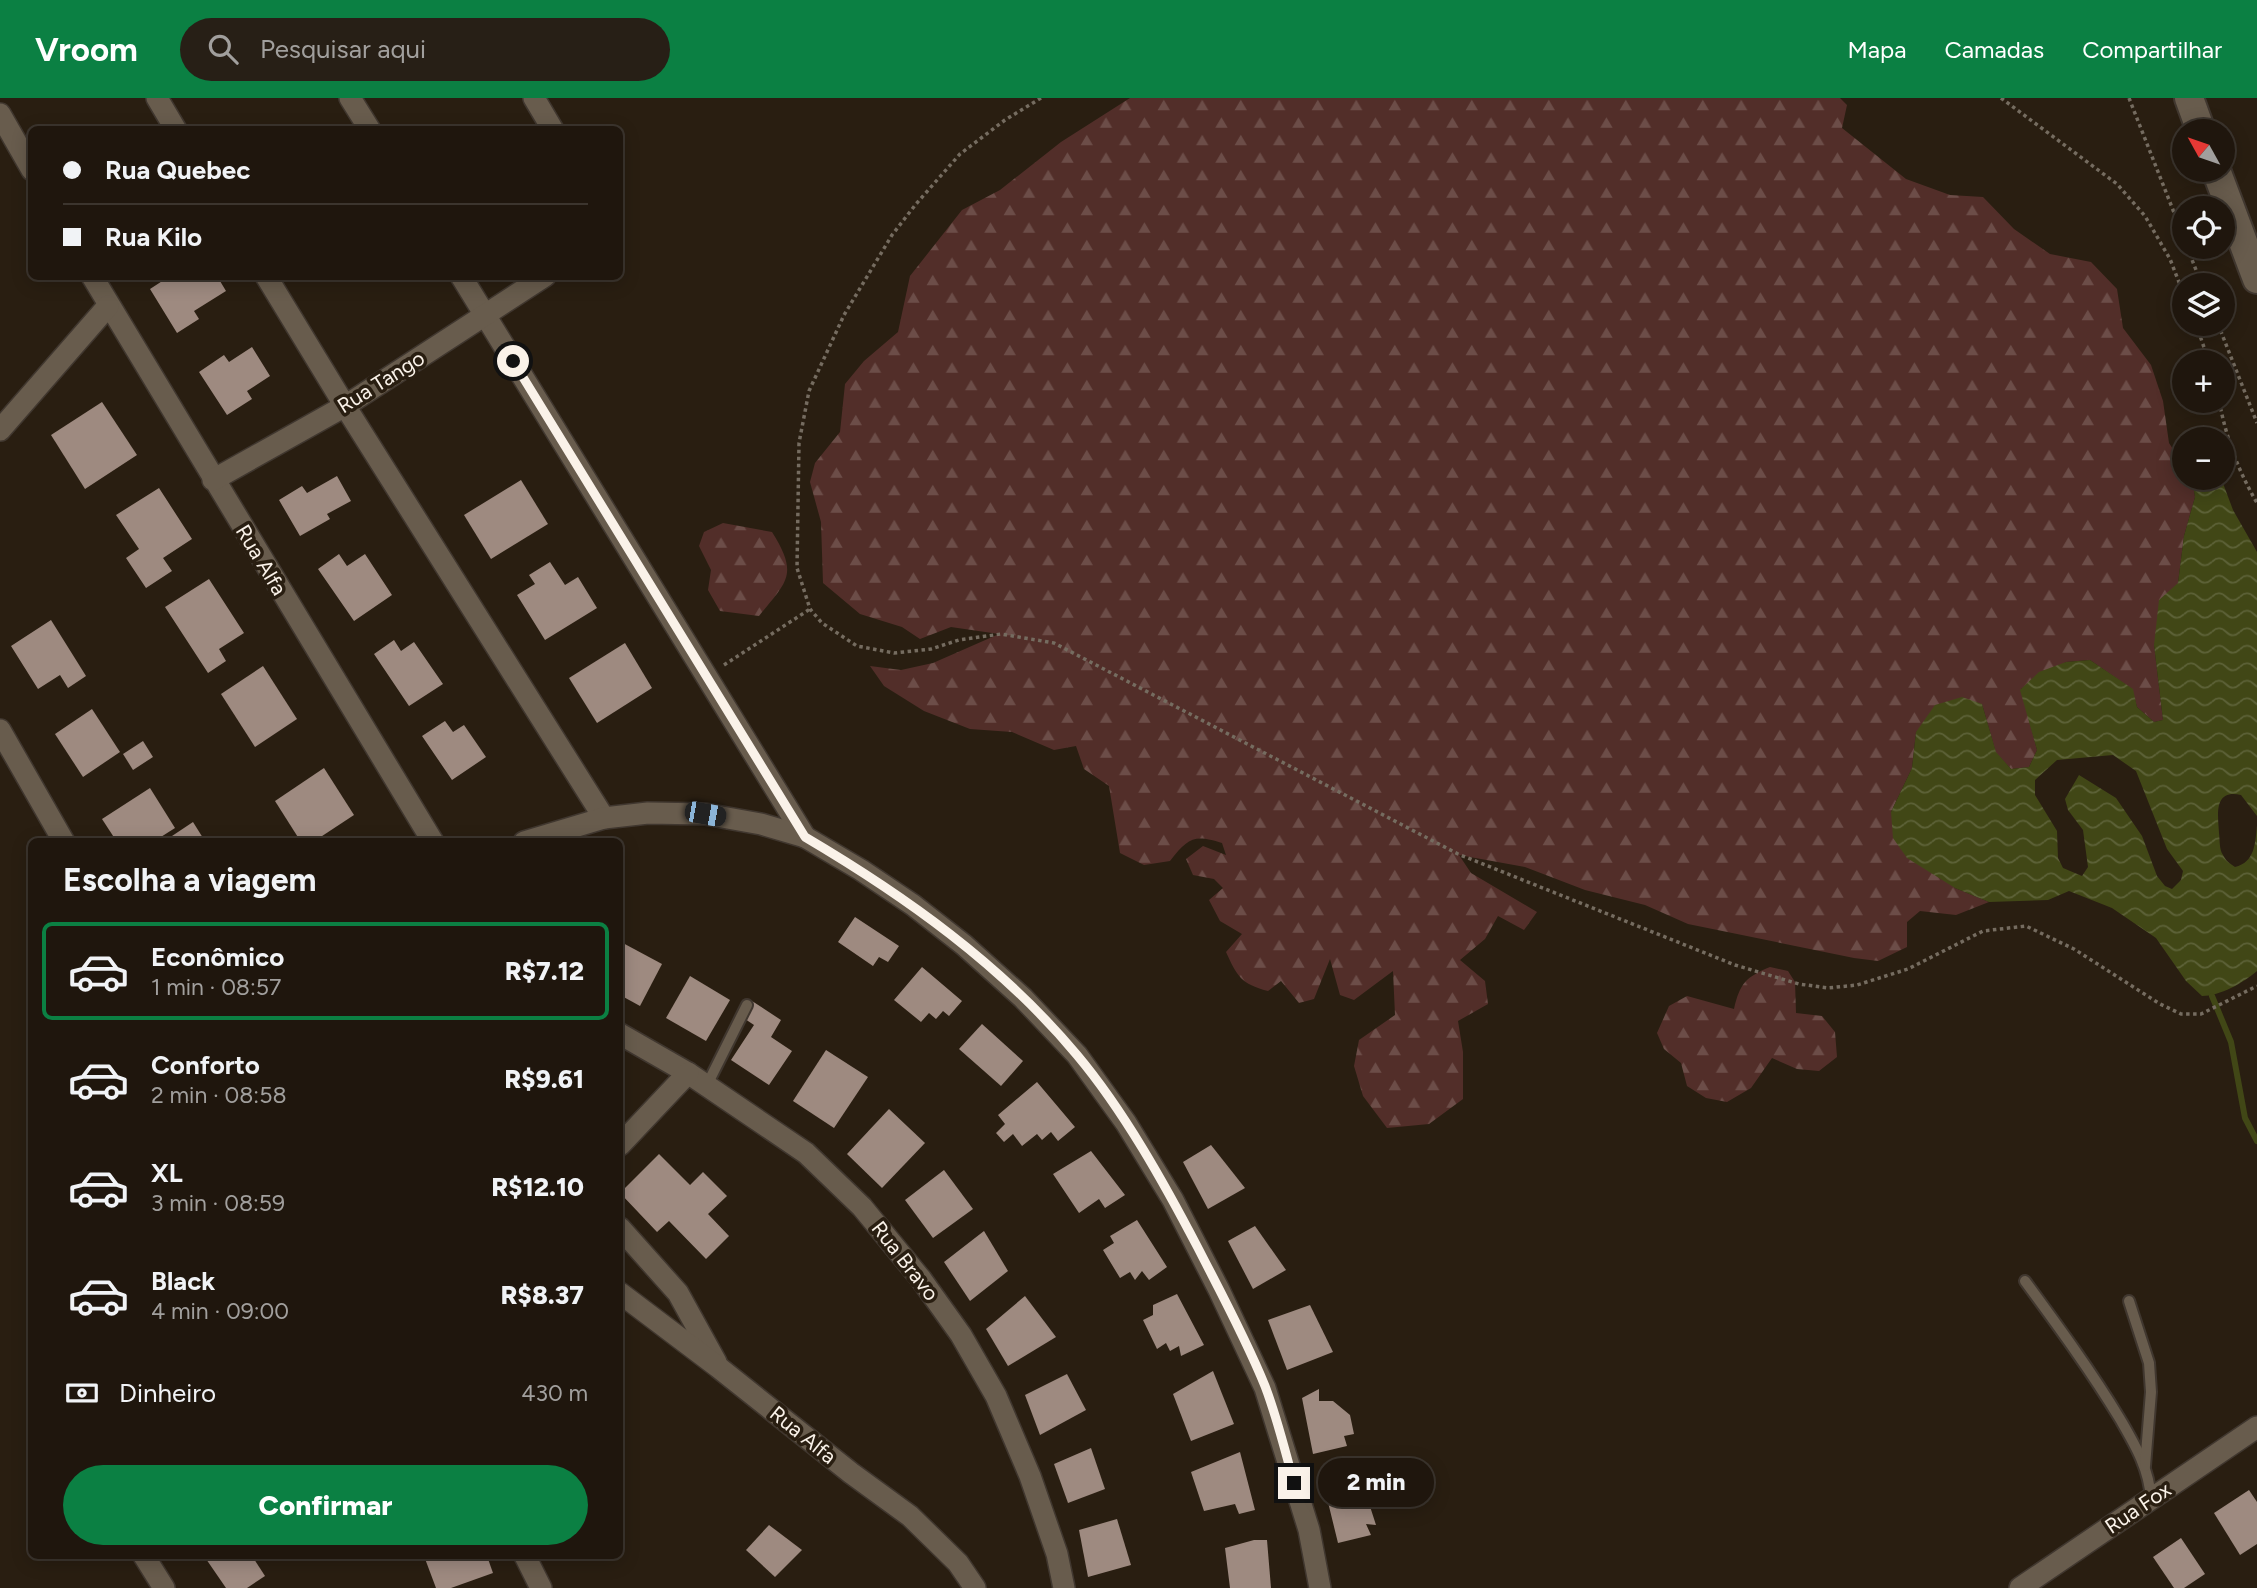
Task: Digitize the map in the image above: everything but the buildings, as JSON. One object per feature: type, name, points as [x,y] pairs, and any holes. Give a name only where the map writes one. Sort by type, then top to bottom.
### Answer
[{"type":"main road","points":[[2189,98],[2197,119]]},
{"type":"main road","points":[[2221,182],[2257,279]]},
{"type":"street","points":[[157,98],[174,126]]},
{"type":"street","points":[[350,98],[368,126]]},
{"type":"street","points":[[534,98],[551,126]]},
{"type":"street","points":[[0,114],[28,163]]},
{"type":"street","name":"Rua Alfa","points":[[94,280],[431,838]]},
{"type":"street","points":[[267,280],[604,818]]},
{"type":"street","points":[[463,280],[805,837]]},
{"type":"street","name":"Rua Tango","points":[[213,480],[345,406],[539,280]]},
{"type":"street","points":[[0,429],[108,306]]},
{"type":"street","points":[[0,730],[62,838]]},
{"type":"street","points":[[537,838],[604,818],[648,813],[705,814],[761,824],[805,837],[871,877],[964,945],[1023,998],[1077,1055],[1126,1123],[1173,1200],[1219,1290],[1265,1388],[1309,1530],[1320,1588]]},
{"type":"street","name":"Rua Bravo","points":[[623,1036],[707,1085],[806,1153],[862,1207],[921,1279],[961,1335],[996,1396],[1030,1476],[1057,1554],[1064,1588]]},
{"type":"street","points":[[623,1142],[688,1073]]},
{"type":"street","points":[[623,1231],[678,1293],[718,1367]]},
{"type":"street","name":"Rua Alfa","points":[[623,1295],[910,1516],[958,1563],[975,1588]]},
{"type":"street","name":"Rua Fox","points":[[2020,1588],[2257,1427]]},
{"type":"street","points":[[146,1559],[164,1588]]},
{"type":"street","points":[[526,1559],[541,1588]]},
{"type":"lane","points":[[707,1085],[747,1005]]},
{"type":"lane","points":[[2025,1281],[2103,1391],[2145,1466],[2150,1481],[2151,1499]]},
{"type":"lane","points":[[2129,1301],[2149,1363],[2151,1392],[2145,1466]]},
{"type":"path","points":[[1041,98],[1005,120],[960,154],[916,204],[892,235],[845,316],[809,391],[799,443],[797,568],[810,609],[822,623],[857,646],[894,653],[931,649],[959,640],[1001,634],[1054,643],[1458,854],[1735,965],[1799,984],[1828,988],[1857,985],[1908,970],[1983,931],[2026,926],[2074,949],[2160,1004],[2181,1014],[2201,1014],[2257,986]]},
{"type":"path","points":[[2001,98],[2117,184],[2145,216],[2175,273]]},
{"type":"path","points":[[2129,98],[2172,207]]},
{"type":"path","points":[[2223,336],[2257,423]]},
{"type":"path","points":[[2221,413],[2225,434],[2257,503]]},
{"type":"path","points":[[707,676],[810,609]]},
{"type":"green space","points":[[1130,98],[1840,98],[1847,105],[1842,128],[1906,179],[1950,195],[1983,197],[2014,229],[2050,254],[2091,262],[2117,289],[2123,328],[2151,365],[2163,401],[2172,448],[2172,490],[2194,490],[2195,497],[2184,536],[2178,583],[2154,645],[2163,720],[2154,722],[2137,707],[2132,689],[2090,660],[2066,662],[2021,689],[2037,750],[2029,767],[2011,769],[1996,753],[1982,704],[1916,732],[1912,768],[1891,812],[1955,888],[1989,902],[1956,915],[1920,911],[1907,922],[1907,947],[1878,961],[1688,924],[1645,905],[1585,890],[1525,867],[1459,855],[1471,873],[1537,912],[1524,930],[1498,916],[1485,939],[1460,960],[1485,981],[1488,1004],[1458,1021],[1463,1052],[1463,1099],[1429,1124],[1387,1128],[1363,1096],[1354,1066],[1359,1040],[1395,1015],[1393,971],[1354,1000],[1340,995],[1330,959],[1314,999],[1299,1003],[1281,981],[1268,991],[1246,982],[1237,973],[1226,952],[1242,934],[1220,921],[1209,900],[1223,888],[1214,879],[1193,875],[1186,859],[1203,846],[1226,855],[1222,843],[1205,839],[1192,840],[1170,861],[1144,865],[1120,853],[1109,786],[1084,769],[1076,746],[1054,750],[1012,732],[970,729],[924,711],[884,686],[870,666],[901,670],[933,663],[999,634],[951,627],[920,639],[902,627],[860,614],[823,583],[821,522],[810,482],[815,463],[840,432],[845,384],[864,361],[898,332],[910,276],[962,210],[1000,190],[1061,142]]},
{"type":"green space","points":[[723,523],[772,532],[785,558],[787,568],[783,585],[759,616],[720,611],[708,590],[711,570],[699,546],[704,532]]},
{"type":"green space","points":[[1770,967],[1788,971],[1795,982],[1796,1013],[1822,1016],[1835,1032],[1837,1057],[1819,1071],[1797,1069],[1772,1058],[1751,1088],[1727,1102],[1706,1098],[1687,1086],[1681,1063],[1664,1049],[1657,1033],[1669,1006],[1687,996],[1734,1009],[1745,982]]},
{"type":"water","points":[[2194,490],[2226,490],[2233,510],[2257,552],[2257,816],[2241,795],[2232,794],[2221,800],[2218,819],[2221,850],[2235,867],[2242,865],[2250,857],[2257,826],[2257,971],[2231,988],[2202,996],[2186,981],[2156,938],[2112,908],[2069,891],[2048,900],[1989,902],[1955,888],[1907,858],[1893,838],[1891,812],[1912,768],[1916,732],[1935,705],[1962,697],[1982,704],[1996,752],[2011,769],[2029,767],[2037,750],[2020,690],[2039,672],[2066,662],[2090,660],[2133,689],[2137,707],[2154,722],[2163,720],[2154,645],[2159,600],[2178,583],[2184,536],[2195,497]],"holes":[[[2113,755],[2136,771],[2167,849],[2183,871],[2181,880],[2172,889],[2165,886],[2157,876],[2142,836],[2116,798],[2079,775],[2065,799],[2068,810],[2083,830],[2088,867],[2082,876],[2063,868],[2058,858],[2057,831],[2035,795],[2035,780],[2057,760]]]},
{"type":"waterway","points":[[2212,996],[2231,1042],[2245,1118],[2257,1141]]},
{"type":"route","points":[[513,361],[805,837],[878,881],[964,945],[1023,998],[1077,1055],[1126,1123],[1173,1200],[1254,1363],[1265,1388],[1294,1483]]}]
